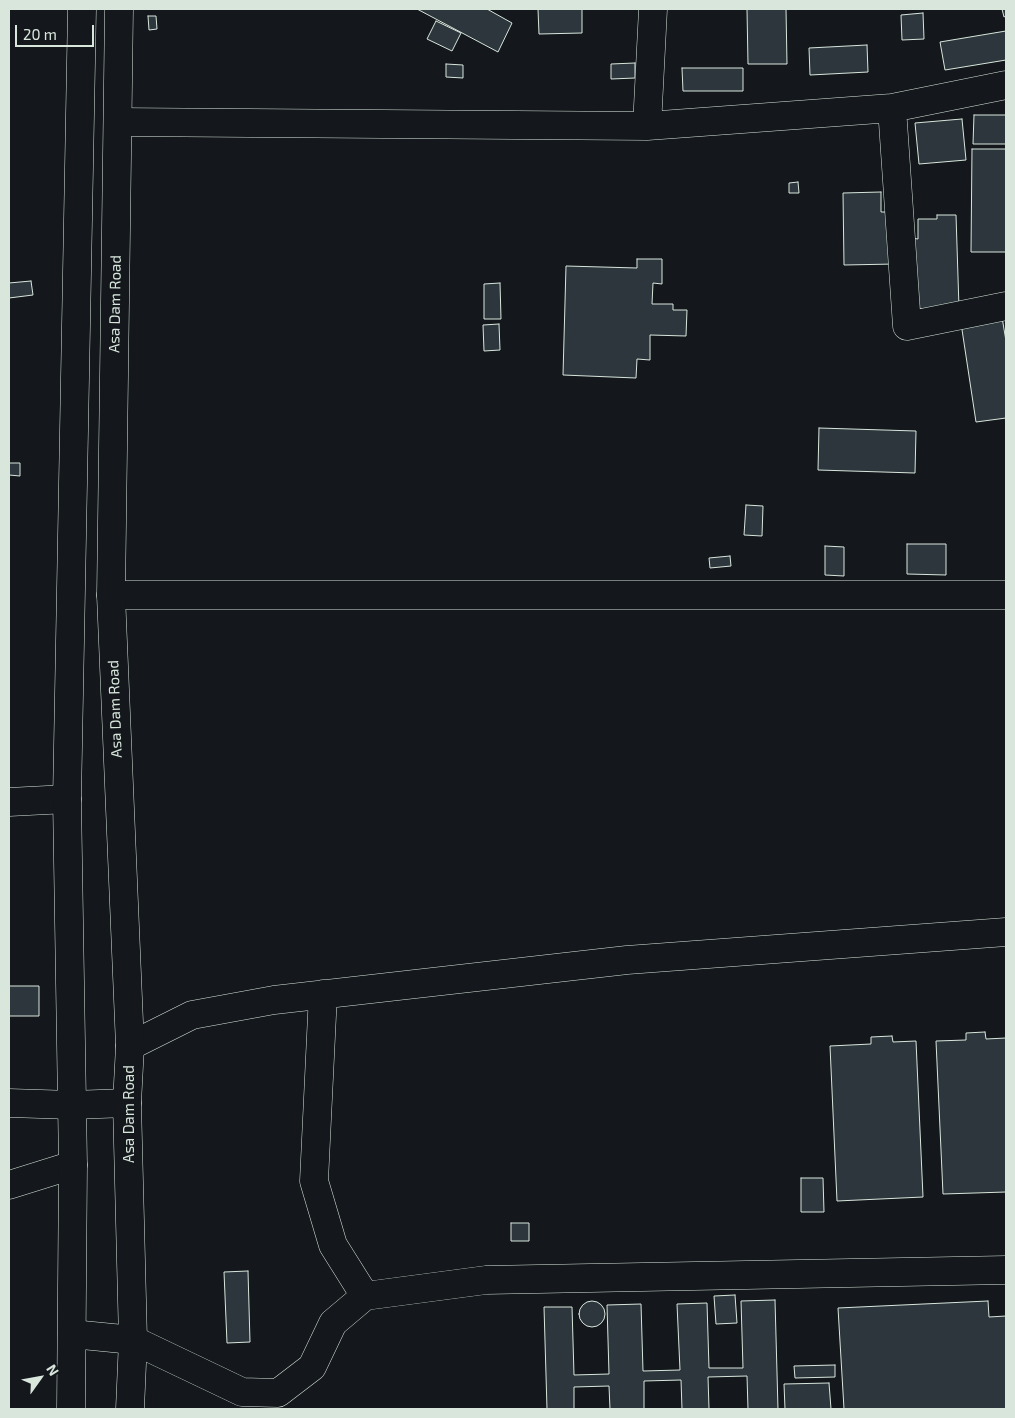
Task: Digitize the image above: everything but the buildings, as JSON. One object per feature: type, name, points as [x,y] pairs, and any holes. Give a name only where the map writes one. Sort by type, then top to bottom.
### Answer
[{"type":"main road","points":[[71,1409],[73,1166],[67,799],[82,9]]},
{"type":"main road","name":"Asa Dam Road","points":[[119,9],[110,595],[130,1046],[127,1103],[133,1340],[130,1409]]},
{"type":"main road","points":[[647,126],[653,9]]},
{"type":"main road","points":[[118,122],[647,126],[892,108],[1006,85]]},
{"type":"main road","points":[[892,108],[907,326],[1006,306]]},
{"type":"main road","points":[[110,595],[1006,595]]},
{"type":"main road","points":[[9,802],[67,799]]},
{"type":"main road","points":[[130,1046],[192,1015],[274,1000],[627,960],[1006,932]]},
{"type":"main road","points":[[323,994],[314,1181],[333,1244],[365,1296]]},
{"type":"main road","points":[[9,1103],[72,1105],[127,1103]]},
{"type":"main road","points":[[9,1185],[73,1166]]},
{"type":"main road","points":[[72,1334],[133,1340],[242,1392],[278,1393],[312,1367],[332,1323],[365,1296],[486,1280],[1006,1270]]}]
